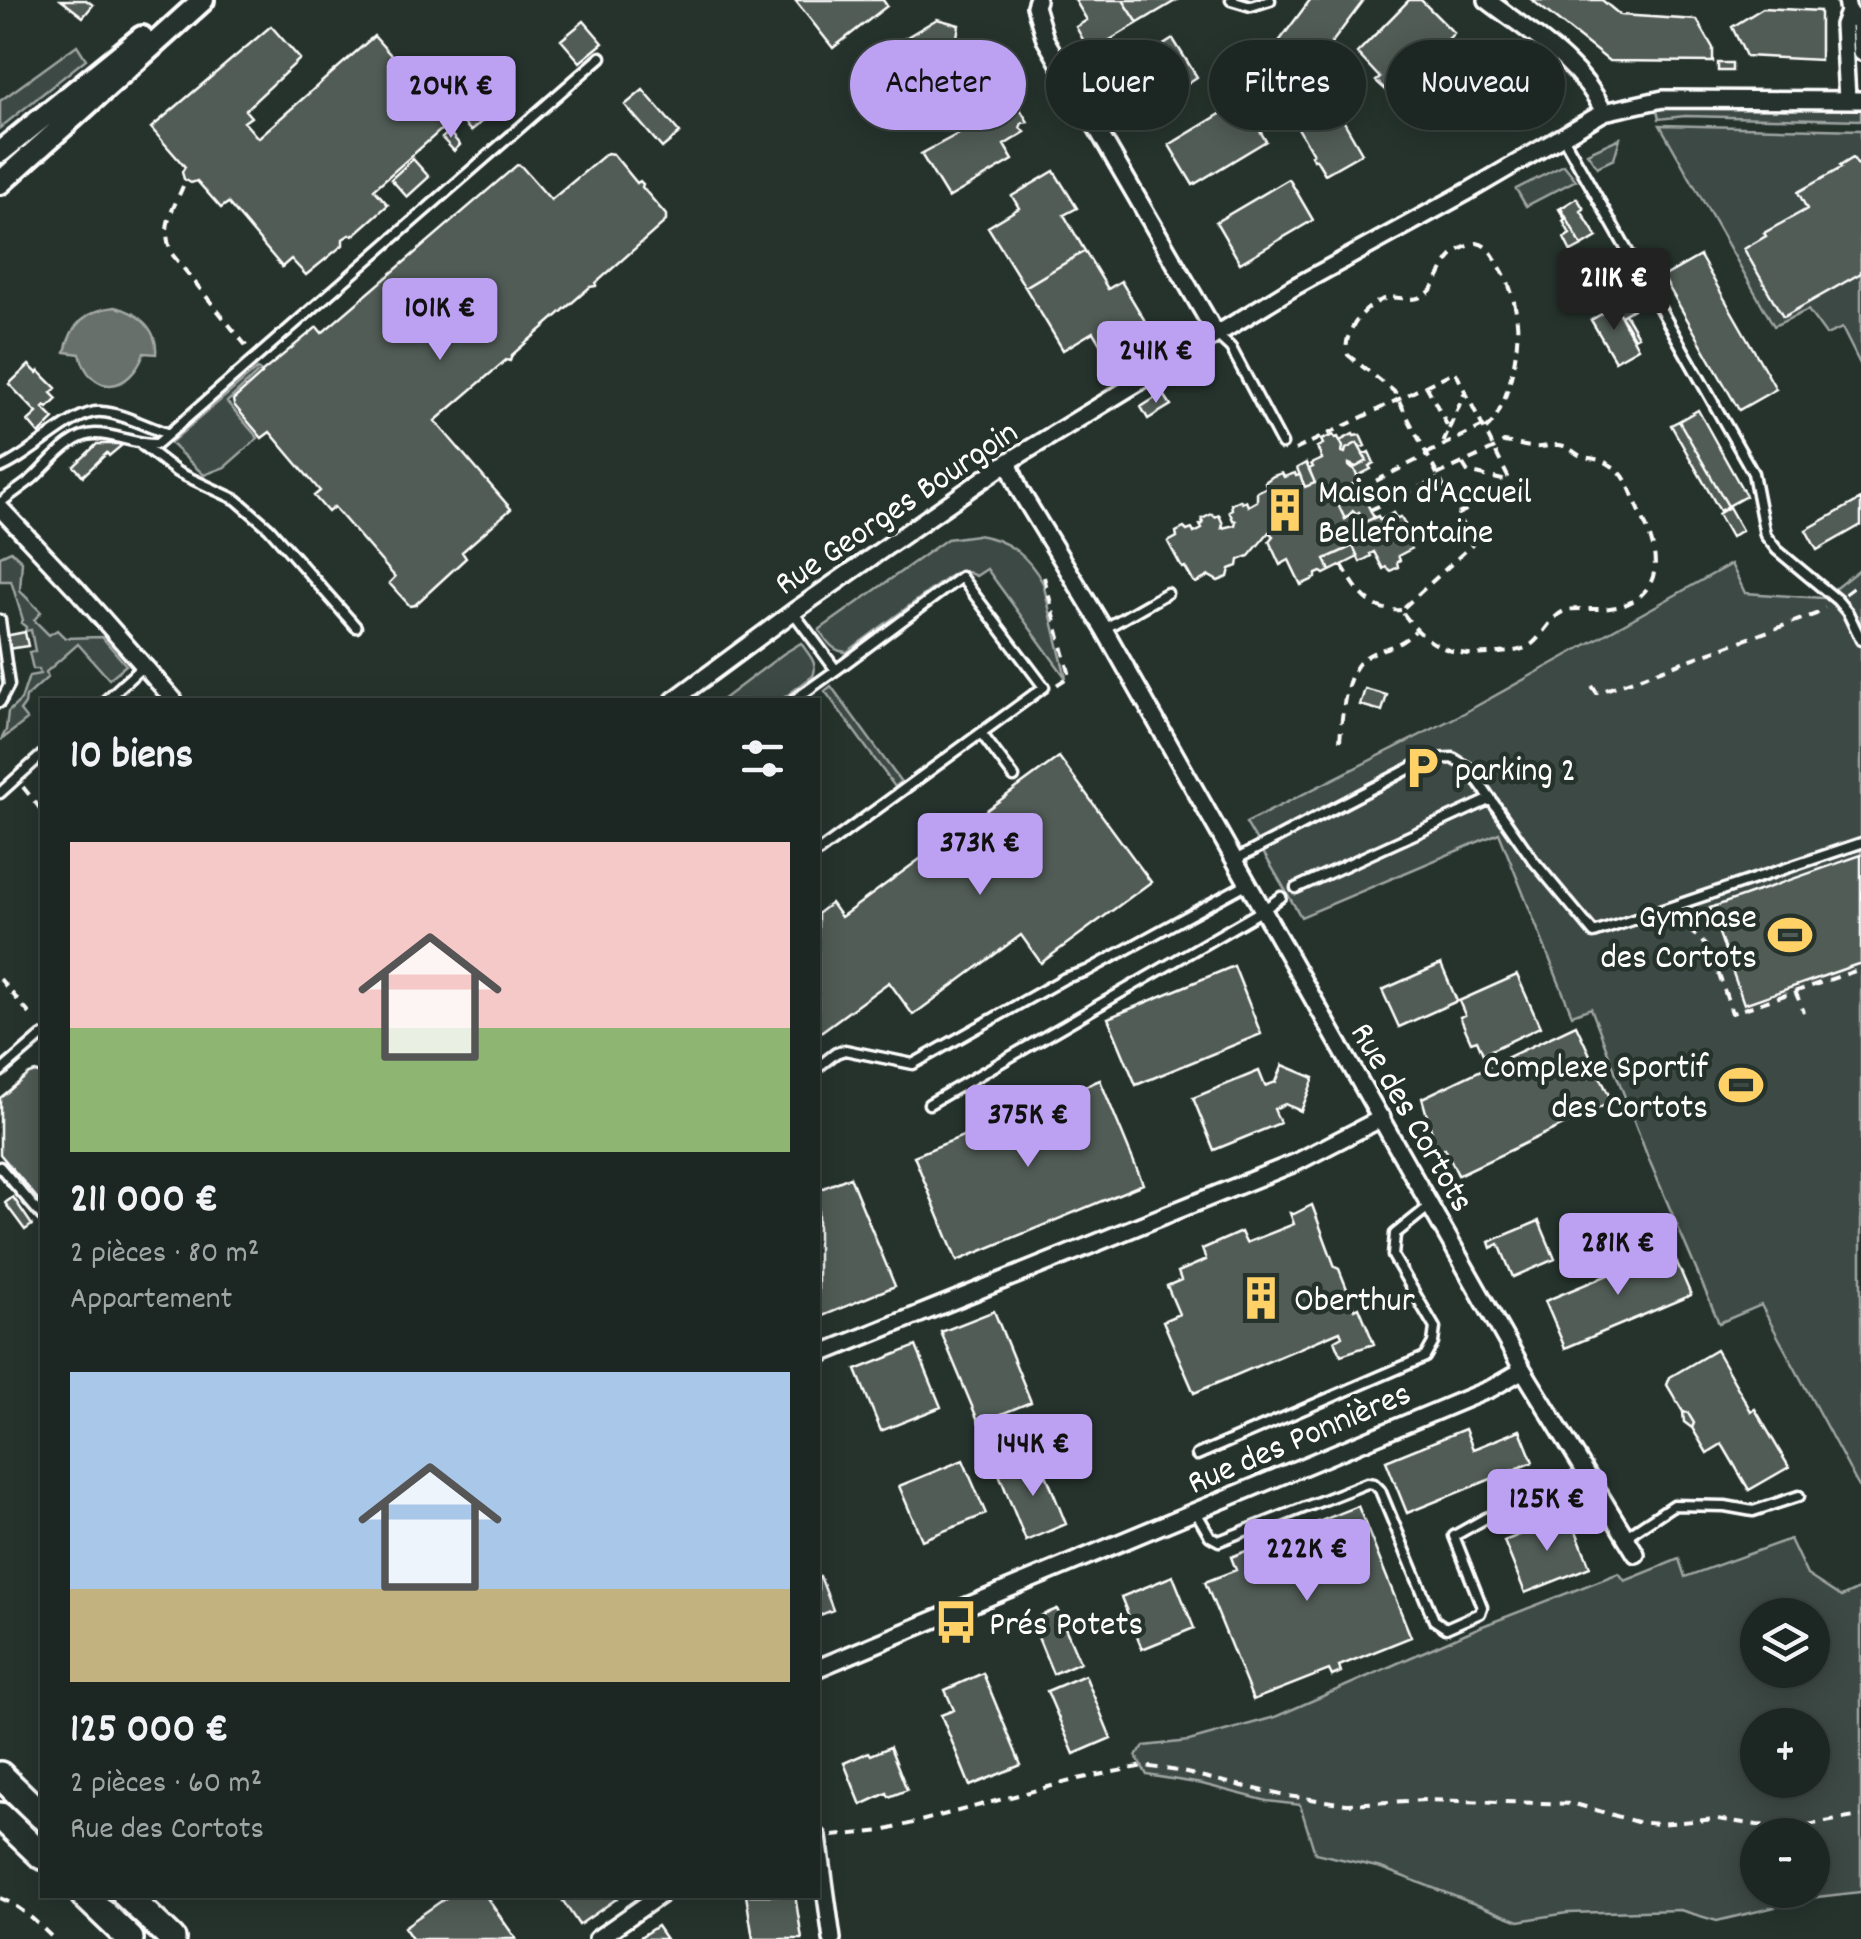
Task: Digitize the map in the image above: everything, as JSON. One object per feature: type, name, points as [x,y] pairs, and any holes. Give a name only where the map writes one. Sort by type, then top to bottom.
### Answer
[{"type":"highway","points":[[0,1775],[40,1814]]},
{"type":"highway","points":[[2,1819],[40,1854]]},
{"type":"highway","points":[[87,1898],[130,1939]]},
{"type":"highway","points":[[129,1898],[172,1939]]},
{"type":"main road","points":[[0,152],[191,0]]},
{"type":"main road","points":[[0,183],[202,0]]},
{"type":"street","points":[[1037,0],[1035,6],[1045,39],[1216,334]]},
{"type":"street","points":[[1487,0],[1576,69],[1596,93],[1604,112]]},
{"type":"street","points":[[1847,6],[1859,23],[1861,52]]},
{"type":"street","points":[[1847,6],[1843,25],[1854,99]]},
{"type":"street","name":"Rue Georges Bourgoin","points":[[677,698],[1008,462],[1294,287],[1604,112],[1663,99],[1854,99]]},
{"type":"street","name":"Rue des Cortots","points":[[1008,462],[1020,491],[1104,630],[1523,1370],[1636,1554]]},
{"type":"street","points":[[2,515],[172,698]]},
{"type":"street","points":[[820,1354],[1297,1162],[1382,1118]]},
{"type":"street","name":"Rue des Ponnières","points":[[820,1667],[1492,1388],[1523,1370]]},
{"type":"street","points":[[820,1864],[832,1939]]},
{"type":"street","points":[[598,1939],[656,1898]]},
{"type":"lane","points":[[1231,0],[1251,6],[1270,0]]},
{"type":"lane","points":[[142,445],[156,444],[169,434],[601,57]]},
{"type":"lane","points":[[1564,137],[1752,473],[1765,535],[1777,550],[1838,600],[1861,640]]},
{"type":"lane","points":[[1216,334],[1231,348],[1282,444]]},
{"type":"lane","points":[[0,468],[21,458],[83,414],[102,412],[169,434]]},
{"type":"lane","points":[[2,515],[32,478],[78,439],[90,434],[123,437],[142,445],[177,472],[237,500],[268,528],[356,627]]},
{"type":"lane","points":[[797,698],[961,577],[1044,686],[820,851]]},
{"type":"lane","points":[[1104,630],[1167,594]]},
{"type":"lane","points":[[793,612],[836,670]]},
{"type":"lane","points":[[0,620],[8,685],[0,702]]},
{"type":"lane","points":[[108,698],[144,666]]},
{"type":"lane","points":[[981,733],[1014,777]]},
{"type":"lane","points":[[0,792],[40,757]]},
{"type":"lane","points":[[1235,860],[1428,759],[1453,758],[1469,768],[1533,860],[1594,933],[1861,843]]},
{"type":"lane","points":[[1296,888],[1491,799]]},
{"type":"lane","points":[[820,1065],[846,1050],[913,1064],[1065,978],[1088,972],[1248,883]]},
{"type":"lane","points":[[929,1104],[1281,897]]},
{"type":"lane","points":[[0,1072],[40,1038]]},
{"type":"lane","points":[[0,1167],[40,1214]]},
{"type":"lane","points":[[1197,1455],[1425,1357],[1435,1328],[1393,1256],[1395,1234],[1431,1205]]},
{"type":"lane","points":[[1196,1512],[1210,1536],[1219,1540],[1366,1483],[1374,1484],[1380,1490],[1434,1620],[1446,1628],[1480,1613],[1482,1607],[1454,1536],[1486,1518],[1542,1497],[1585,1471]]},
{"type":"lane","points":[[1625,1536],[1673,1505],[1753,1511],[1799,1496]]},
{"type":"path","points":[[183,186],[166,226],[172,254],[256,358]]},
{"type":"path","points":[[1342,565],[1355,588],[1369,602],[1379,609],[1401,610],[1472,545],[1458,514],[1426,455],[1396,393],[1348,356],[1345,342],[1369,307],[1390,298],[1414,300],[1426,295],[1446,262],[1464,247],[1481,244],[1504,273],[1518,324],[1509,387],[1499,415],[1484,428],[1442,446],[1426,455],[1360,489]]},
{"type":"path","points":[[1282,444],[1287,454],[1454,371],[1513,486],[1458,514]]},
{"type":"path","points":[[1426,385],[1449,429]]},
{"type":"path","points":[[1442,446],[1465,392]]},
{"type":"path","points":[[1370,510],[1504,442],[1533,447],[1561,445],[1616,467],[1630,484],[1654,550],[1650,583],[1639,597],[1611,608],[1567,610],[1530,646],[1513,651],[1460,653],[1430,642],[1415,631],[1401,610]]},
{"type":"path","points":[[1463,464],[1468,472],[1511,482]]},
{"type":"path","points":[[1044,578],[1070,676],[1051,688],[1044,686]]},
{"type":"path","points":[[1592,686],[1596,693],[1816,614],[1861,582]]},
{"type":"path","points":[[1340,741],[1345,696],[1360,662],[1402,644],[1415,631]]},
{"type":"path","points":[[1663,910],[1712,954],[1732,1013],[1861,969]]},
{"type":"path","points":[[0,979],[34,1019]]},
{"type":"path","points":[[1795,992],[1804,1012]]},
{"type":"path","points":[[820,1837],[883,1831],[1078,1779],[1144,1766],[1178,1770],[1281,1796],[1347,1804],[1427,1800],[1574,1804],[1658,1824],[1717,1818],[1795,1827],[1861,1816]]},
{"type":"path","points":[[0,1898],[13,1903],[54,1939]]},
{"type":"shaded area","points":[[77,45],[86,59],[0,128],[0,101]]},
{"type":"shaded area","points":[[1685,105],[1861,109],[1861,120],[1685,116],[1659,119],[1657,110]]},
{"type":"shaded area","points":[[1660,125],[1861,130],[1861,366],[1842,328],[1826,335],[1808,310],[1774,326]]},
{"type":"shaded area","points":[[1620,138],[1614,159],[1597,167],[1587,153]]},
{"type":"shaded area","points":[[1564,165],[1576,180],[1526,206],[1516,189]]},
{"type":"shaded area","points":[[115,307],[145,323],[154,337],[156,354],[144,353],[130,376],[120,382],[101,384],[85,368],[80,354],[65,352],[81,320],[96,311]]},
{"type":"shaded area","points":[[257,369],[260,371],[227,402],[258,438],[225,467],[204,475],[170,443]]},
{"type":"shaded area","points":[[977,535],[1008,545],[1037,573],[1043,583],[1066,678],[987,569],[976,576],[965,571],[954,573],[847,652],[834,648],[819,630],[947,539]]},
{"type":"shaded area","points":[[11,551],[22,561],[20,591],[41,612],[34,620],[49,635],[57,630],[65,638],[102,637],[126,665],[109,679],[78,644],[46,672],[48,677],[26,697],[20,711],[27,720],[1,740],[8,712],[21,700],[29,676],[40,674],[39,669],[33,669],[29,652],[35,651],[31,630],[25,631],[21,623],[11,581],[0,581],[0,556]]},
{"type":"shaded area","name":"Complexe Sportif des Cortots","points":[[1731,564],[1745,593],[1823,598],[1861,568],[1861,1491],[1761,1305],[1719,1323],[1647,1155],[1591,1008],[1572,1015],[1499,833],[1301,917],[1246,823],[1464,713]]},
{"type":"shaded area","points":[[801,643],[814,663],[813,676],[784,698],[725,698]]},
{"type":"shaded area","points":[[831,686],[901,782],[895,787],[825,691]]},
{"type":"shaded area","points":[[1790,1539],[1807,1575],[1841,1597],[1861,1588],[1861,1892],[1830,1896],[1830,1818],[1740,1818],[1740,1908],[1771,1908],[1717,1921],[1680,1910],[1567,1913],[1519,1921],[1381,1868],[1315,1853],[1300,1805],[1147,1775],[1136,1756],[1144,1746],[1189,1741],[1275,1717],[1480,1627],[1619,1573],[1625,1581],[1679,1559],[1685,1577]]},
{"type":"building","points":[[61,0],[86,0],[93,5],[83,17]]},
{"type":"building","points":[[795,0],[883,0],[887,6],[833,48]]},
{"type":"building","points":[[1075,0],[1123,0],[1138,23],[1110,40],[1083,40],[1076,27],[1087,20]]},
{"type":"building","points":[[1123,0],[1177,0],[1138,23]]},
{"type":"building","points":[[1310,0],[1364,0],[1334,40],[1280,40]]},
{"type":"building","points":[[1409,0],[1421,0],[1454,33],[1447,40],[1386,40],[1386,90],[1366,63],[1366,44]]},
{"type":"building","points":[[1532,0],[1602,0],[1620,15],[1697,20],[1713,48],[1713,62],[1609,61]]},
{"type":"building","points":[[1763,8],[1820,11],[1820,60],[1746,56],[1732,27]]},
{"type":"building","points":[[937,19],[959,25],[956,40],[902,40]]},
{"type":"building","points":[[584,21],[603,43],[580,62],[561,40]]},
{"type":"building","points":[[271,26],[300,59],[245,110],[251,117],[244,122],[258,138],[374,36],[450,122],[374,189],[388,205],[354,235],[343,239],[343,245],[306,275],[291,259],[282,267],[228,203],[221,208],[197,181],[184,179],[185,167],[151,128]]},
{"type":"building","points":[[1718,63],[1732,63],[1732,71],[1718,71]]},
{"type":"building","points":[[1189,64],[1197,77],[1189,82]]},
{"type":"building","points":[[490,86],[504,102],[471,131],[457,116]]},
{"type":"building","points":[[643,90],[680,133],[662,148],[625,105]]},
{"type":"building","points":[[1209,121],[1209,130],[1259,130],[1266,141],[1193,185],[1169,145]]},
{"type":"building","points":[[965,130],[1025,132],[1004,145],[1013,160],[948,198],[921,154]]},
{"type":"building","points":[[1299,130],[1349,130],[1362,153],[1325,174]]},
{"type":"building","points":[[449,132],[460,145],[454,151],[442,138]]},
{"type":"building","points":[[607,153],[613,154],[637,183],[643,184],[666,215],[666,221],[596,286],[590,287],[512,355],[510,361],[506,360],[435,421],[511,509],[462,552],[466,558],[410,606],[389,583],[395,577],[334,507],[328,512],[314,496],[320,491],[270,432],[262,438],[233,400],[317,327],[322,333],[517,165],[551,200]]},
{"type":"building","points":[[1853,158],[1861,166],[1861,273],[1783,317],[1744,249],[1807,209],[1798,192]]},
{"type":"building","points":[[413,159],[429,177],[407,197],[391,179]]},
{"type":"building","points":[[1054,171],[1077,208],[1064,215],[1085,251],[1025,287],[988,227],[1019,208],[1012,196]]},
{"type":"building","points":[[1289,179],[1313,220],[1240,263],[1216,222]]},
{"type":"building","points":[[1577,198],[1597,237],[1582,246],[1561,208]]},
{"type":"building","points":[[1561,208],[1582,246],[1571,252],[1564,238],[1570,234]]},
{"type":"building","points":[[1085,251],[1108,289],[1121,281],[1145,321],[1102,347],[1093,332],[1063,350],[1025,287]]},
{"type":"building","points":[[1700,256],[1776,389],[1739,410],[1663,277]]},
{"type":"building","points":[[1626,295],[1633,309],[1621,316],[1638,348],[1613,302]]},
{"type":"building","points":[[1613,302],[1638,348],[1615,361],[1591,320]]},
{"type":"building","points":[[1625,314],[1638,336],[1634,338],[1621,316]]},
{"type":"building","points":[[29,365],[56,388],[51,393],[57,399],[43,408],[54,419],[39,434],[28,421],[37,413],[9,384]]},
{"type":"building","points":[[1163,393],[1171,405],[1148,419],[1141,407]]},
{"type":"building","points":[[1698,410],[1746,496],[1728,506],[1679,421]]},
{"type":"building","points":[[1679,421],[1728,506],[1720,511],[1671,425]]},
{"type":"building","points":[[1360,435],[1365,446],[1360,448],[1357,443],[1342,452],[1340,441]]},
{"type":"building","name":"Maison d'Accueil Bellefontaine","points":[[1338,437],[1345,453],[1357,443],[1367,461],[1356,467],[1349,464],[1360,481],[1333,494],[1345,519],[1353,511],[1359,512],[1365,522],[1393,513],[1396,518],[1401,517],[1404,534],[1410,534],[1414,542],[1409,545],[1411,549],[1398,556],[1398,567],[1383,569],[1374,552],[1360,562],[1353,546],[1325,559],[1330,571],[1316,574],[1316,578],[1301,585],[1289,560],[1280,565],[1269,532],[1249,556],[1230,569],[1228,577],[1218,581],[1209,576],[1193,581],[1168,542],[1177,537],[1176,532],[1184,528],[1194,533],[1202,529],[1202,519],[1212,514],[1219,515],[1222,528],[1235,525],[1229,511],[1231,504],[1240,500],[1248,506],[1257,501],[1257,492],[1267,487],[1265,482],[1273,476],[1295,473],[1305,487],[1315,483],[1309,469],[1322,459],[1317,447],[1323,444],[1321,440]]},
{"type":"building","points":[[97,444],[121,446],[109,456],[107,453],[83,476],[74,466]]},
{"type":"building","points":[[1369,452],[1374,463],[1369,466],[1371,469],[1357,476],[1349,464],[1356,467],[1367,461],[1363,455]]},
{"type":"building","points":[[1306,463],[1315,483],[1305,487],[1297,468]]},
{"type":"building","points":[[1357,482],[1374,518],[1365,522],[1359,512],[1353,511],[1345,519],[1333,494]]},
{"type":"building","points":[[1861,499],[1861,525],[1817,550],[1806,530]]},
{"type":"building","points":[[1729,507],[1742,530],[1731,537],[1718,514]]},
{"type":"building","points":[[1353,546],[1358,557],[1330,571],[1325,559]]},
{"type":"building","points":[[25,632],[28,646],[0,650],[0,637]]},
{"type":"building","points":[[1365,689],[1387,695],[1382,711],[1360,705]]},
{"type":"building","points":[[1059,757],[1151,882],[1041,963],[1021,935],[913,1015],[889,982],[820,1033],[820,911],[831,903],[841,917]]},
{"type":"building","name":"Gymnase des Cortots","points":[[1861,855],[1861,963],[1744,1004],[1710,908]]},
{"type":"building","points":[[1441,964],[1457,1001],[1399,1027],[1382,990]]},
{"type":"building","points":[[1234,966],[1261,1034],[1136,1085],[1108,1018]]},
{"type":"building","points":[[1517,975],[1540,1027],[1483,1054],[1477,1040],[1471,1042],[1460,1017],[1465,1015],[1459,1001]]},
{"type":"building","points":[[1576,1025],[1612,1102],[1458,1175],[1445,1148],[1437,1151],[1422,1098]]},
{"type":"building","points":[[1283,1065],[1314,1078],[1301,1111],[1285,1104],[1274,1109],[1280,1123],[1214,1150],[1193,1098],[1259,1071],[1265,1086],[1276,1082]]},
{"type":"building","points":[[40,1073],[40,1202],[0,1154],[0,1098],[29,1074]]},
{"type":"building","points":[[1100,1080],[1143,1184],[957,1261],[914,1156]]},
{"type":"building","points":[[1420,1134],[1429,1150],[1422,1153],[1414,1138]]},
{"type":"building","points":[[850,1177],[895,1286],[820,1317],[820,1189]]},
{"type":"building","points":[[13,1197],[32,1225],[25,1230],[5,1203]]},
{"type":"building","name":"Oberthur","points":[[1312,1205],[1335,1267],[1355,1309],[1359,1307],[1374,1344],[1341,1355],[1335,1340],[1342,1336],[1340,1331],[1194,1393],[1163,1321],[1179,1314],[1167,1286],[1181,1280],[1178,1272],[1206,1260],[1202,1249],[1241,1232],[1246,1243],[1294,1224],[1290,1213]]},
{"type":"building","points":[[1539,1221],[1555,1259],[1513,1277],[1499,1244],[1491,1248],[1489,1242]]},
{"type":"building","points":[[1671,1249],[1691,1295],[1565,1348],[1545,1301]]},
{"type":"building","points":[[994,1311],[1031,1402],[979,1423],[941,1332]]},
{"type":"building","points":[[916,1346],[941,1407],[881,1431],[856,1370]]},
{"type":"building","points":[[1716,1350],[1789,1467],[1749,1490],[1722,1444],[1707,1453],[1692,1428],[1694,1423],[1667,1385],[1670,1377]]},
{"type":"building","points":[[1683,1412],[1694,1423],[1692,1428],[1684,1422]]},
{"type":"building","points":[[1465,1429],[1473,1449],[1520,1430],[1533,1462],[1407,1513],[1386,1461]]},
{"type":"building","points":[[1039,1457],[1066,1524],[1026,1541],[999,1474]]},
{"type":"building","points":[[963,1460],[986,1514],[922,1540],[899,1486]]},
{"type":"building","points":[[1358,1506],[1411,1637],[1339,1666],[1341,1672],[1332,1676],[1329,1670],[1253,1700],[1205,1582],[1236,1570],[1231,1557]]},
{"type":"building","points":[[1570,1515],[1590,1567],[1525,1593],[1504,1541]]},
{"type":"building","points":[[820,1576],[833,1610],[820,1615]]},
{"type":"building","points":[[1173,1576],[1194,1628],[1142,1649],[1121,1597]]},
{"type":"building","points":[[1057,1609],[1080,1662],[1053,1674],[1031,1620]]},
{"type":"building","points":[[983,1673],[1021,1765],[970,1786],[941,1715],[954,1710],[945,1690]]},
{"type":"building","points":[[1085,1675],[1111,1738],[1074,1754],[1047,1691]]},
{"type":"building","points":[[890,1747],[907,1790],[889,1797],[887,1793],[861,1805],[844,1763]]},
{"type":"building","points":[[446,1898],[487,1898],[516,1939],[412,1939],[404,1927]]},
{"type":"building","points":[[561,1898],[618,1898],[579,1925]]},
{"type":"building","points":[[746,1898],[795,1898],[802,1939],[753,1939]]},
{"type":"building","points":[[657,1926],[666,1939],[637,1939]]},
{"type":"place","name":"Maison d'Accueil Bellefontaine","points":[[1285,510]]},
{"type":"place","name":"parking 2","points":[[1422,768]]},
{"type":"place","name":"Gymnase des Cortots","points":[[1790,935]]},
{"type":"place","name":"Complexe Sportif des Cortots","points":[[1741,1085]]},
{"type":"place","name":"Oberthur","points":[[1261,1298]]},
{"type":"place","name":"Prés Potets","points":[[956,1622]]}]
